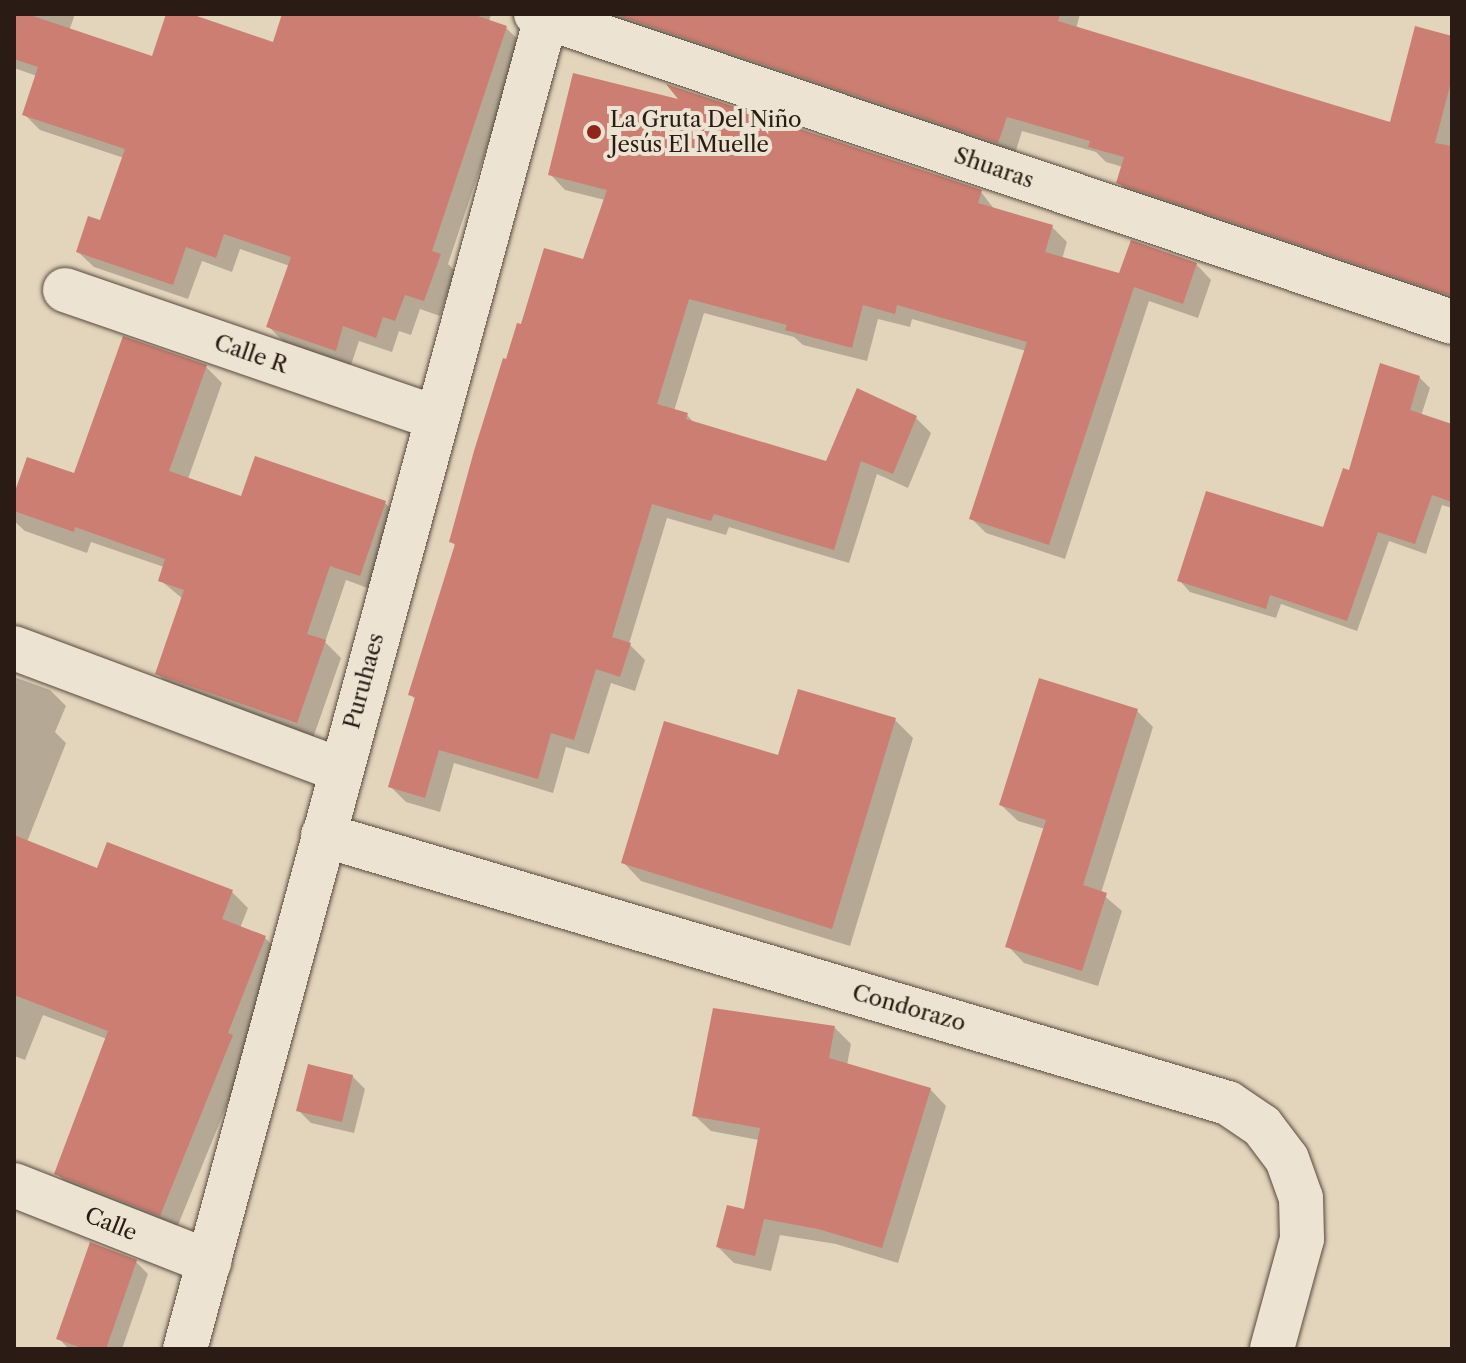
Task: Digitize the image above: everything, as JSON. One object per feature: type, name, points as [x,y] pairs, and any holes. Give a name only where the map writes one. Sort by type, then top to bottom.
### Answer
[{"type":"street","name":"Shuaras","points":[[543,15],[1452,322]]},
{"type":"street","name":"Puruhaes","points":[[185,1349],[543,15]]},
{"type":"street","name":"Calle R","points":[[65,290],[437,418]]},
{"type":"street","points":[[14,648],[340,770]]},
{"type":"street","name":"Condorazo","points":[[323,835],[1228,1103],[1262,1126],[1287,1159],[1301,1198],[1302,1239],[1272,1349]]},
{"type":"street","name":"Calle","points":[[14,1185],[209,1262]]},
{"type":"building","points":[[14,14],[27,14],[152,56],[166,14],[191,14],[273,42],[282,14],[472,14],[507,26],[432,251],[441,254],[424,301],[405,295],[395,321],[383,317],[376,338],[343,326],[336,351],[266,327],[291,257],[224,234],[216,258],[186,247],[173,285],[76,252],[88,216],[100,220],[125,149],[22,115],[38,67],[14,59]]},
{"type":"building","points":[[614,14],[1060,14],[1058,21],[1390,122],[1415,26],[1452,36],[1452,78],[1435,143],[1452,146],[1452,296],[1116,183],[1124,157],[1088,147],[1090,141],[1007,117],[998,143]]},
{"type":"building","points":[[573,73],[678,99],[666,84],[982,190],[978,203],[1053,225],[1045,252],[1119,273],[1131,240],[1197,263],[1183,304],[1134,287],[1049,545],[969,519],[1027,342],[897,305],[895,314],[863,305],[852,348],[785,330],[787,325],[689,299],[657,404],[688,413],[686,419],[826,461],[857,388],[917,416],[893,474],[861,461],[834,550],[714,514],[711,521],[652,504],[612,637],[631,643],[620,677],[596,669],[574,740],[551,733],[538,779],[439,750],[425,798],[388,787],[415,697],[408,695],[455,544],[449,542],[474,451],[503,358],[506,359],[517,323],[521,324],[544,248],[583,259],[607,190],[548,175]]},
{"type":"building","points":[[123,336],[207,365],[169,471],[241,496],[255,456],[386,501],[360,576],[330,566],[307,634],[326,640],[297,723],[155,674],[184,590],[158,581],[165,559],[75,527],[74,532],[14,511],[14,494],[27,457],[74,473]]},
{"type":"building","points":[[1380,363],[1420,376],[1410,410],[1452,424],[1452,502],[1432,495],[1415,544],[1378,532],[1347,621],[1270,595],[1266,609],[1177,581],[1206,491],[1323,527],[1343,468],[1349,470]]},
{"type":"building","points":[[1039,678],[1138,709],[1083,885],[1107,893],[1082,971],[1005,947],[1046,820],[999,805]]},
{"type":"building","points":[[798,689],[896,718],[832,929],[621,863],[664,721],[778,755]]},
{"type":"building","points":[[14,835],[97,868],[107,842],[233,890],[222,919],[266,936],[228,1033],[233,1035],[160,1216],[54,1174],[108,1031],[14,995]]},
{"type":"building","points":[[713,1008],[835,1026],[829,1058],[931,1088],[882,1248],[818,1229],[764,1219],[755,1256],[716,1247],[727,1205],[744,1209],[760,1128],[692,1116]]},
{"type":"building","points":[[308,1064],[353,1075],[342,1122],[296,1111]]},
{"type":"building","points":[[90,1242],[137,1260],[106,1349],[85,1349],[56,1339]]},
{"type":"place","name":"La Gruta Del Niño Jesús El Muelle","points":[[594,132]]}]
